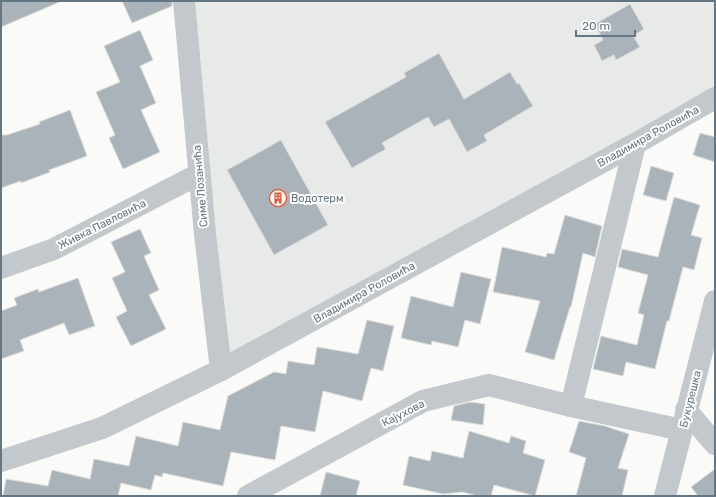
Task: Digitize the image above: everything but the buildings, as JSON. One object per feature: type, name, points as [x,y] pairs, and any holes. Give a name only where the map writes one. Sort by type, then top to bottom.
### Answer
[{"type":"street","name":"Симе Лозанића","points":[[184,1],[205,234],[221,370]]},
{"type":"street","name":"Владимира Роловића","points":[[1,461],[102,428],[221,370],[635,144],[715,98]]},
{"type":"street","points":[[571,406],[635,144]]},
{"type":"street","name":"Живка Павловића","points":[[1,268],[54,249],[199,174]]},
{"type":"street","name":"Букурешка","points":[[665,496],[715,301]]},
{"type":"street","name":"Кајухова","points":[[248,496],[423,401],[489,385],[571,406],[684,420]]},
{"type":"street","points":[[684,420],[715,444]]},
{"type":"shaded area","points":[[184,1],[715,1],[715,98],[221,370]]},
{"type":"place","name":"Водотерм","points":[[278,198]]}]
